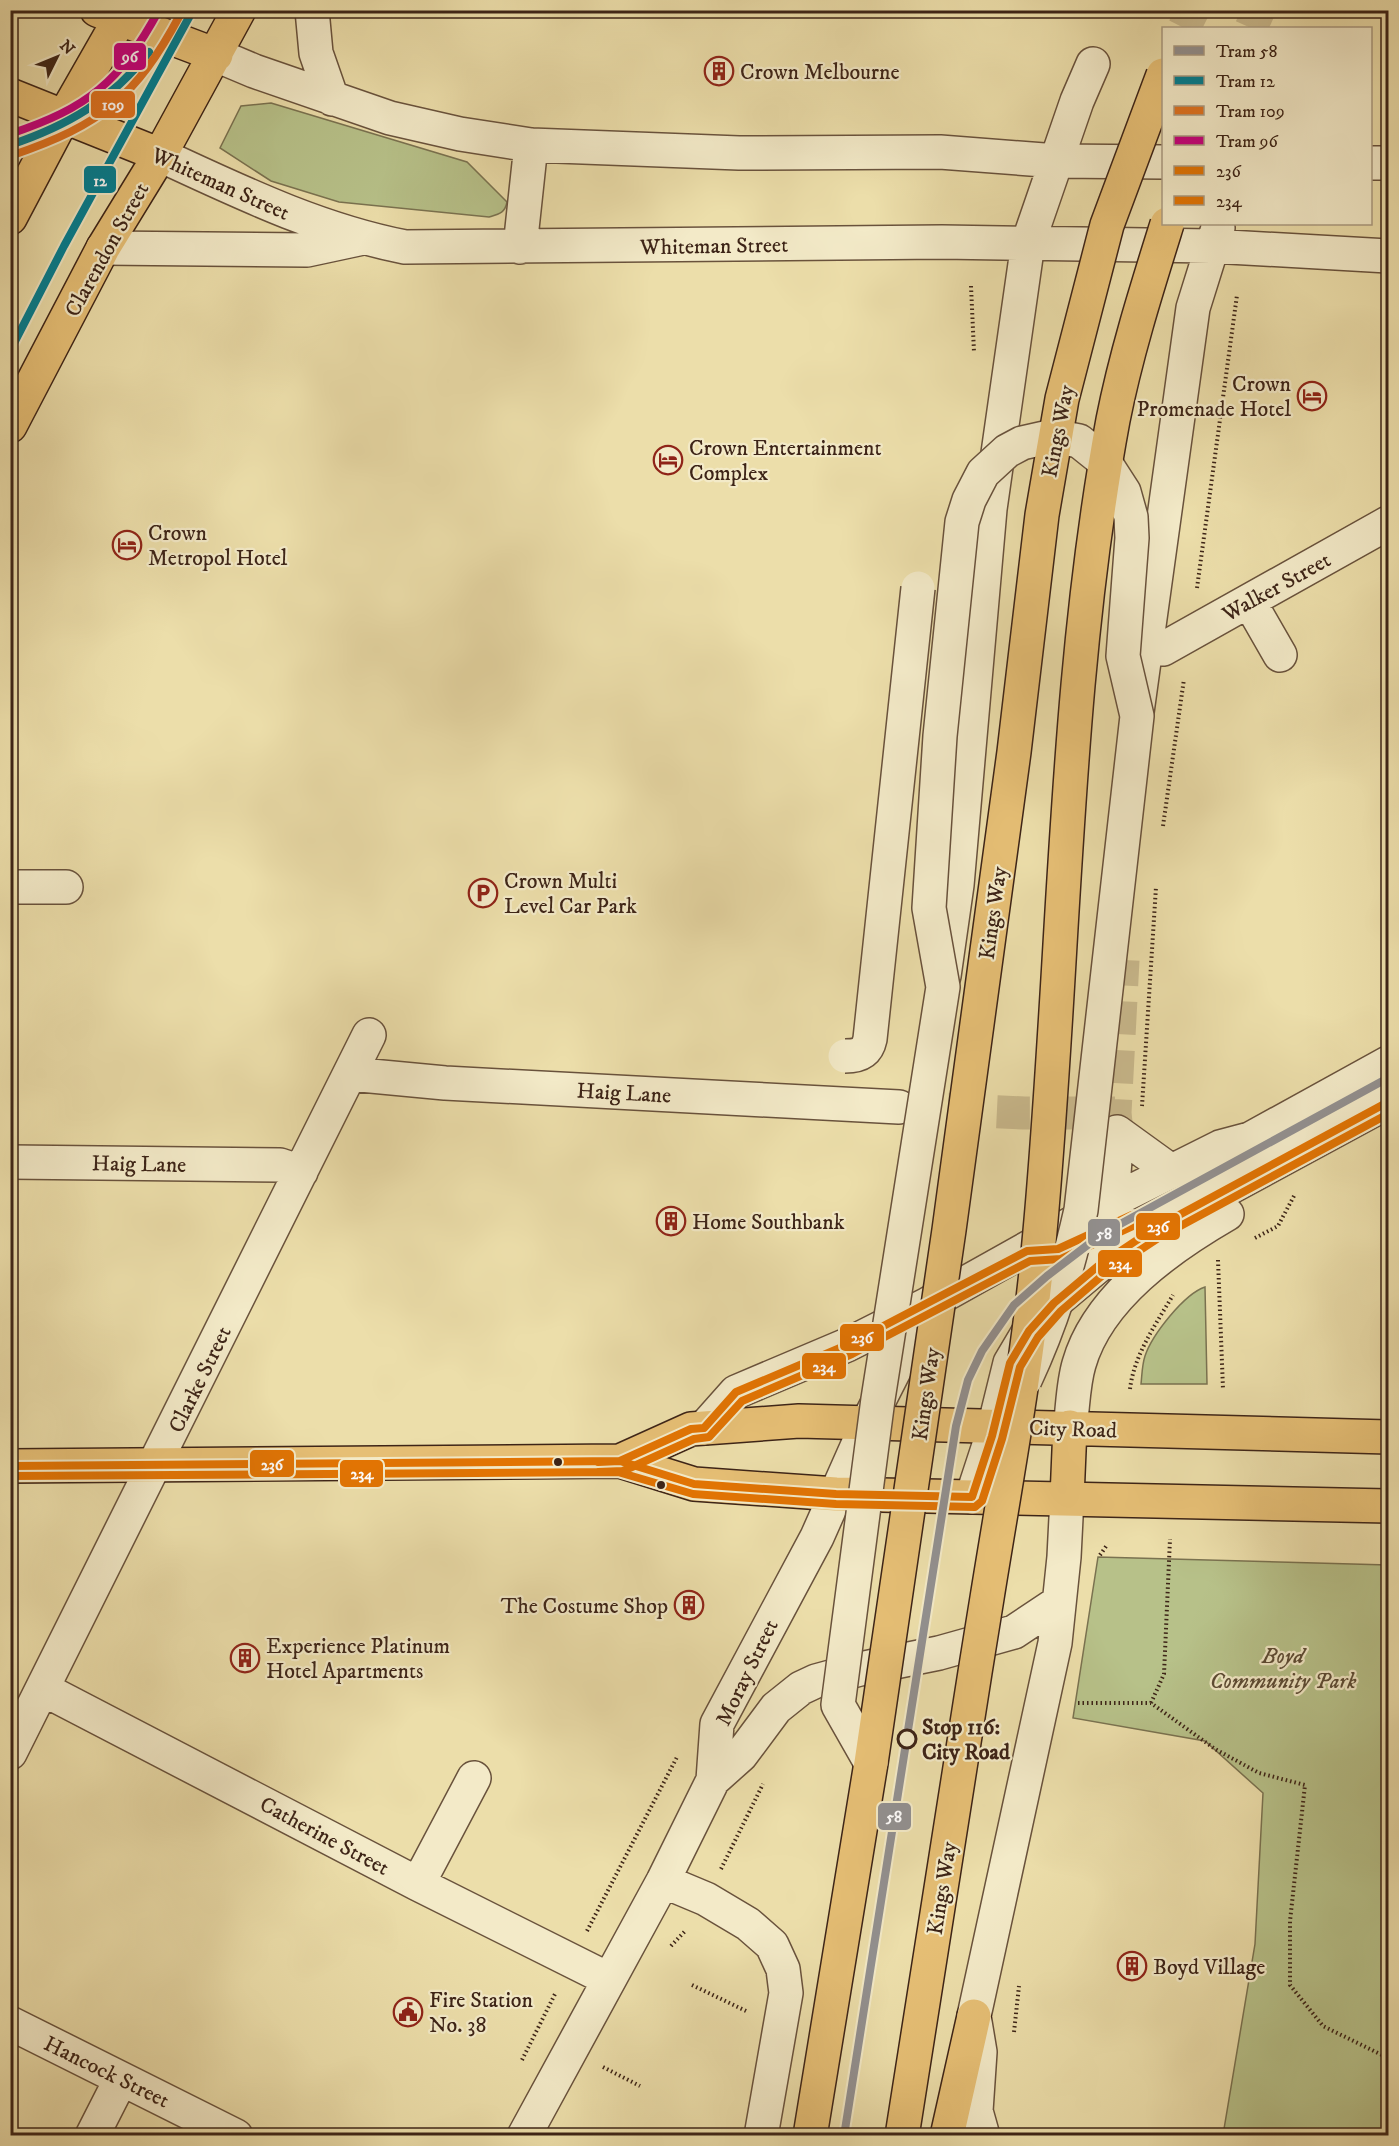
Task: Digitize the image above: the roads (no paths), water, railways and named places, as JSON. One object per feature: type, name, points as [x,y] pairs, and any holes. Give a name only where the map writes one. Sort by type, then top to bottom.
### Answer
[{"type":"main road","name":"Clarendon Street","points":[[10,426],[103,248],[160,155],[239,10]]},
{"type":"main road","points":[[15,204],[64,117],[114,13],[216,55]]},
{"type":"main road","name":"Kings Way","points":[[810,2136],[872,1763],[973,1055],[1014,752],[1042,515],[1062,399],[1107,225],[1162,78]]},
{"type":"main road","name":"Whiteman Street","points":[[10,95],[160,155]]},
{"type":"main road","name":"Kings Way","points":[[902,2136],[1020,1391],[1038,1249],[1050,1123],[1081,652],[1094,547],[1114,417],[1133,338],[1167,225]]},
{"type":"main road","name":"City Road","points":[[620,1461],[691,1429],[799,1421],[1389,1437]]},
{"type":"main road","points":[[1067,1498],[1070,1427]]},
{"type":"main road","name":"City Road","points":[[10,1466],[620,1461],[694,1484],[836,1494],[1389,1506]]},
{"type":"main road","points":[[947,2136],[974,2016]]},
{"type":"street","points":[[312,10],[316,53],[333,99]]},
{"type":"street","points":[[216,55],[333,99],[424,127],[531,145],[739,153],[939,152],[1057,161],[1162,162]]},
{"type":"street","name":"Kings Way","points":[[872,1763],[838,1705],[878,1400],[957,885],[990,509],[1028,243],[1093,64]]},
{"type":"street","points":[[520,247],[531,145]]},
{"type":"street","name":"Whiteman Street","points":[[160,155],[270,206],[365,238],[405,247],[1028,243],[1216,235],[1389,256]]},
{"type":"street","points":[[1372,163],[1389,163]]},
{"type":"street","name":"Kings Way","points":[[1020,1391],[1048,1330],[1065,1280],[1081,1210],[1137,716],[1187,354],[1196,293],[1216,235]]},
{"type":"street","points":[[103,248],[308,250],[365,238]]},
{"type":"street","points":[[943,987],[929,908],[948,654],[962,522],[975,486],[993,462],[1022,443],[1053,436],[1079,441],[1091,448],[1111,470],[1124,492],[1131,517],[1132,538],[1123,656],[1137,716]]},
{"type":"street","name":"Walker Street","points":[[1177,641],[1389,523]]},
{"type":"street","points":[[845,1056],[856,1056],[865,1051],[870,1039],[918,588]]},
{"type":"street","points":[[1249,601],[1280,655]]},
{"type":"street","points":[[889,648],[948,654]]},
{"type":"street","points":[[10,887],[66,887]]},
{"type":"street","name":"Clarke Street","points":[[10,1754],[369,1035]]},
{"type":"street","points":[[704,1428],[736,1392],[847,1345],[1027,1251],[1171,1171],[1220,1147],[1250,1139],[1389,1063]]},
{"type":"street","name":"Haig Lane","points":[[351,1074],[445,1083],[899,1107]]},
{"type":"street","points":[[1027,1251],[1058,1249],[1102,1231],[1389,1076]]},
{"type":"street","points":[[972,1497],[1010,1364],[1041,1317],[1074,1285],[1115,1253],[1155,1228],[1389,1102]]},
{"type":"street","points":[[1070,1427],[1078,1365],[1083,1353],[1098,1325],[1125,1291],[1153,1263],[1192,1234],[1389,1124]]},
{"type":"street","points":[[1112,1202],[1117,1132],[1171,1171]]},
{"type":"street","name":"Haig Lane","points":[[10,1162],[280,1165],[302,1172]]},
{"type":"street","name":"Moray Street","points":[[524,2136],[663,1881],[713,1780],[717,1724],[817,1537],[868,1422],[928,1304]]},
{"type":"street","points":[[983,2136],[977,2116],[980,2052],[974,2016],[1055,1643],[1064,1557],[1067,1498]]},
{"type":"street","points":[[713,1780],[741,1755],[776,1708],[801,1688],[838,1675],[939,1653],[1014,1632],[1059,1602]]},
{"type":"street","name":"Catherine Street","points":[[43,1689],[418,1884],[608,1979]]},
{"type":"street","points":[[418,1884],[474,1778]]},
{"type":"street","points":[[663,1881],[706,1899],[763,1935],[776,1952],[785,1976],[786,1993],[761,2136]]},
{"type":"street","name":"Hancock Street","points":[[10,2023],[236,2136]]},
{"type":"street","points":[[92,2136],[121,2079]]},
{"type":"tunnel","points":[[1184,27],[1193,10]]},
{"type":"tunnel","points":[[1251,27],[1259,10]]},
{"type":"tunnel","points":[[1117,1132],[1115,1113],[1123,960]]},
{"type":"tunnel","points":[[899,1107],[1024,1113],[1115,1113]]},
{"type":"tram line","name":"96","points":[[10,134],[61,114],[99,89],[130,56],[159,10]]},
{"type":"tram line","name":"12","points":[[10,351],[64,246],[193,10]]},
{"type":"tram line","name":"109","points":[[13,155],[70,132],[113,104],[148,67],[180,15]]},
{"type":"tram line","name":"12","points":[[10,145],[51,129],[104,98],[135,69],[149,52]]},
{"type":"tram line","name":"58","points":[[844,2136],[956,1426],[968,1380],[982,1351],[1014,1305],[1047,1276],[1102,1234],[1388,1078]]},
{"type":"place","name":"Crown Melbourne","points":[[719,71]]},
{"type":"place","name":"Crown Promenade Hotel","points":[[1312,396]]},
{"type":"place","name":"Crown Entertainment Complex","points":[[668,460]]},
{"type":"place","name":"Crown Metropol Hotel","points":[[127,545]]},
{"type":"place","name":"Crown Multi Level Car Park","points":[[483,893]]},
{"type":"place","name":"Home Southbank","points":[[671,1221]]},
{"type":"place","name":"The Costume Shop","points":[[689,1605]]},
{"type":"place","name":"Experience Platinum Hotel Apartments","points":[[245,1658]]},
{"type":"place","name":"Stop 116: City Road","points":[[907,1739]]},
{"type":"place","name":"Boyd Village","points":[[1132,1966]]},
{"type":"place","name":"Fire Station No. 38","points":[[408,2012]]},
{"type":"park label","name":"Boyd Community Park","points":[[1283,1668]]}]
